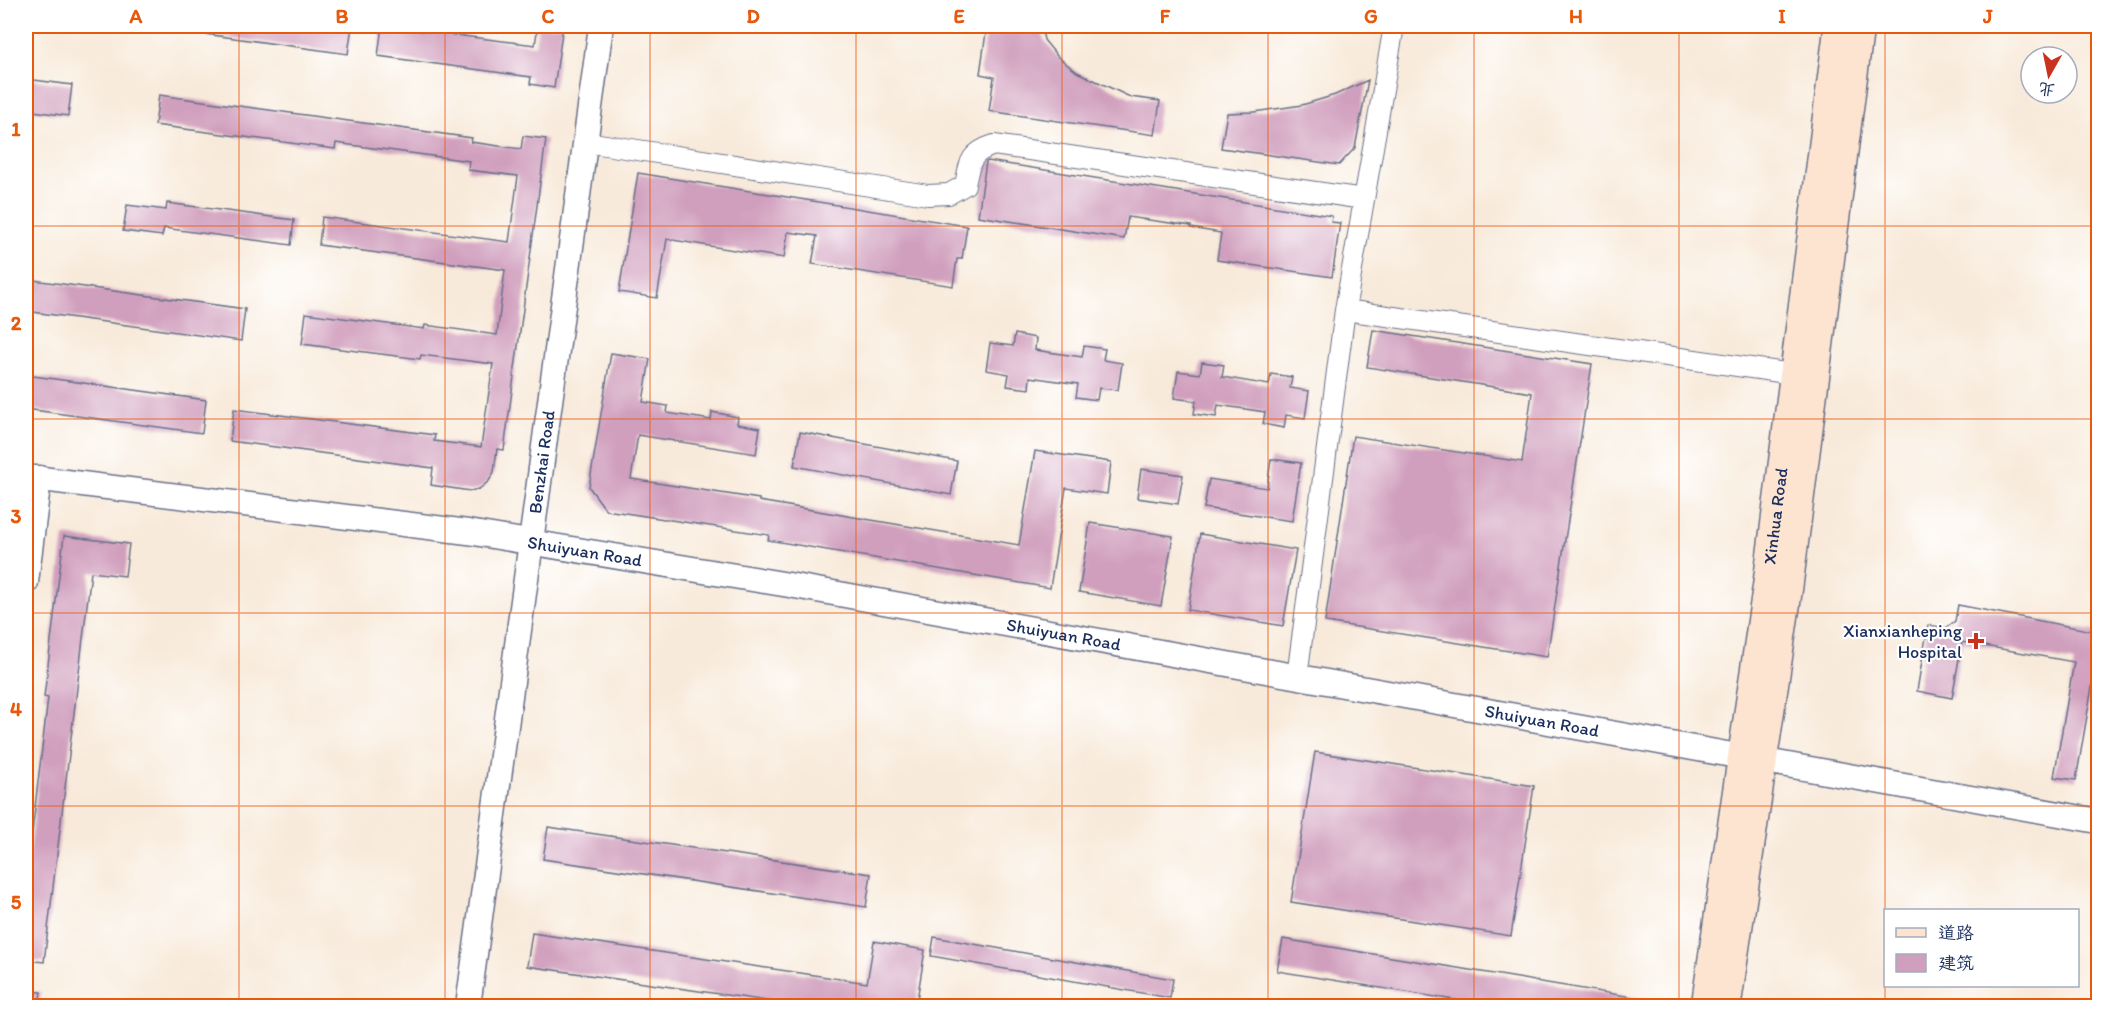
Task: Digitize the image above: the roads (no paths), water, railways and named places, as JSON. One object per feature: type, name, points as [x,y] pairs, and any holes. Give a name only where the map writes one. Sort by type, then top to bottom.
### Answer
[{"type":"main road","name":"Xinhua Road","points":[[1727,1006],[1767,583],[1838,26]]},
{"type":"main road","name":"Xinhua Road","points":[[1705,1006],[1752,759],[1789,586],[1860,26]]},
{"type":"street","name":"Benzhai Road","points":[[468,1006],[602,26]]},
{"type":"street","points":[[1297,677],[1345,310],[1394,26]]},
{"type":"street","points":[[586,142],[928,195],[949,194],[965,185],[970,162],[978,150],[994,145],[1364,199]]},
{"type":"street","points":[[1345,310],[1793,374]]},
{"type":"street","points":[[26,582],[32,478]]},
{"type":"street","name":"Shuiyuan Road","points":[[32,478],[468,532],[531,542],[789,585],[2098,821]]},
{"type":"place","name":"Xianxianheping Hospital","points":[[1976,641]]}]
